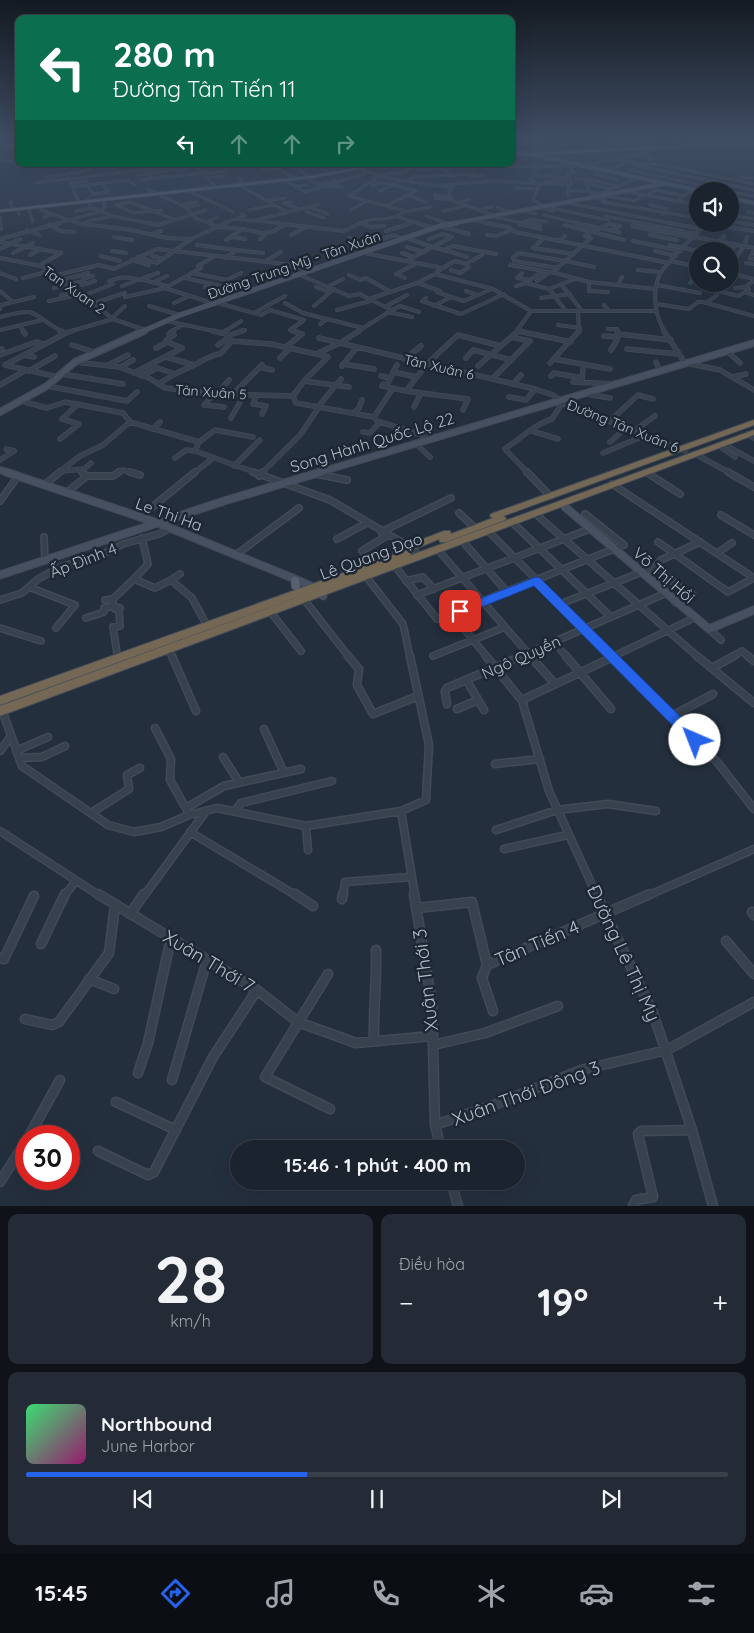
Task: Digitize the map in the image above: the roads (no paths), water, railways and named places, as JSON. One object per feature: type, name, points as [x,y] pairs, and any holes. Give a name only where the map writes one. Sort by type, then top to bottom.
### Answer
[{"type":"highway","name":"Lê Quang Đạo","points":[[473,526],[754,424]]},
{"type":"highway","name":"Lê Quang Đạo","points":[[395,567],[465,544],[565,507],[614,486],[752,436]]},
{"type":"highway","name":"Lê Quang Đạo","points":[[0,696],[205,622],[295,584],[315,590],[367,578],[752,436]]},
{"type":"highway","name":"Lê Quang Đạo","points":[[1,710],[315,590],[412,549],[550,496],[683,450]]},
{"type":"highway","name":"Lê Quang Đạo","points":[[1,710],[273,615],[306,602],[315,590]]},
{"type":"main road","points":[[0,210],[128,196]]},
{"type":"main road","points":[[89,200],[130,196]]},
{"type":"main road","points":[[0,210],[79,202]]},
{"type":"street","points":[[76,196],[79,202]]},
{"type":"street","points":[[90,196],[89,200],[93,208]]},
{"type":"street","points":[[157,196],[185,208],[193,213],[195,218],[216,227],[263,233],[274,231],[293,221]]},
{"type":"street","points":[[200,196],[233,212]]},
{"type":"street","points":[[258,196],[285,211]]},
{"type":"street","points":[[350,196],[403,210],[404,212]]},
{"type":"street","points":[[386,206],[403,196]]},
{"type":"street","points":[[409,196],[426,202]]},
{"type":"street","points":[[436,196],[493,216],[541,229]]},
{"type":"street","points":[[439,196],[450,197],[451,200]]},
{"type":"street","points":[[534,196],[533,200],[542,205]]},
{"type":"street","name":"Đường Trung Mỹ - Tân Xuân","points":[[0,412],[47,386],[75,362],[180,315],[314,271],[438,227],[562,202],[580,196]]},
{"type":"street","points":[[598,196],[605,200],[602,202],[689,217]]},
{"type":"street","points":[[610,196],[634,201],[642,196]]},
{"type":"street","points":[[651,196],[689,203]]},
{"type":"street","points":[[662,207],[683,196]]},
{"type":"street","points":[[251,200],[261,198]]},
{"type":"street","points":[[266,201],[285,198]]},
{"type":"street","points":[[356,212],[351,210],[374,198]]},
{"type":"street","points":[[660,198],[650,205],[667,208],[660,216]]},
{"type":"street","points":[[0,241],[25,231],[100,211],[105,207],[103,199]]},
{"type":"street","points":[[457,203],[469,199]]},
{"type":"street","points":[[739,200],[754,203]]},
{"type":"street","points":[[11,202],[12,208]]},
{"type":"street","points":[[162,210],[155,211],[134,213],[116,205],[130,202],[155,211],[173,219]]},
{"type":"street","points":[[292,202],[283,203],[305,213],[324,218]]},
{"type":"street","points":[[562,202],[689,227]]},
{"type":"street","points":[[179,206],[197,204],[185,208]]},
{"type":"street","points":[[208,205],[218,204]]},
{"type":"street","points":[[249,210],[274,205]]},
{"type":"street","points":[[253,221],[285,211],[318,205]]},
{"type":"street","points":[[26,206],[33,222]]},
{"type":"street","points":[[39,206],[41,210],[84,225],[191,239]]},
{"type":"street","points":[[359,223],[371,227],[398,217],[404,212],[431,206]]},
{"type":"street","points":[[443,210],[465,206]]},
{"type":"street","points":[[308,207],[328,214]]},
{"type":"street","points":[[478,210],[492,207]]},
{"type":"street","points":[[535,207],[567,214]]},
{"type":"street","points":[[76,211],[93,208],[113,216],[159,225],[206,210]]},
{"type":"street","points":[[452,208],[460,213]]},
{"type":"street","points":[[498,208],[509,212]]},
{"type":"street","points":[[551,208],[619,222]]},
{"type":"street","points":[[18,209],[19,214]]},
{"type":"street","points":[[555,273],[591,238],[585,236],[609,224],[619,222],[635,209]]},
{"type":"street","points":[[518,210],[536,214]]},
{"type":"street","points":[[748,212],[753,211]]},
{"type":"street","points":[[44,217],[55,214]]},
{"type":"street","points":[[138,257],[157,262],[177,251],[191,239],[245,216],[242,214]]},
{"type":"street","points":[[544,215],[619,232]]},
{"type":"street","points":[[90,226],[86,222],[113,216]]},
{"type":"street","points":[[426,216],[449,224]]},
{"type":"street","points":[[605,216],[660,226],[717,242],[724,236]]},
{"type":"street","points":[[0,217],[1,229]]},
{"type":"street","points":[[207,222],[217,217]]},
{"type":"street","points":[[398,217],[469,234]]},
{"type":"street","points":[[739,217],[754,219]]},
{"type":"street","points":[[236,219],[344,231],[359,223],[373,219],[390,220]]},
{"type":"street","points":[[487,235],[497,236],[531,219],[547,222]]},
{"type":"street","points":[[473,220],[544,238],[689,265]]},
{"type":"street","points":[[43,222],[60,231],[74,232]]},
{"type":"street","points":[[386,231],[414,222]]},
{"type":"street","points":[[525,222],[540,225]]},
{"type":"street","points":[[637,222],[632,226],[696,236]]},
{"type":"street","points":[[650,235],[664,222]]},
{"type":"street","points":[[739,222],[754,225]]},
{"type":"street","points":[[251,231],[267,223]]},
{"type":"street","points":[[614,229],[620,226],[615,224]]},
{"type":"street","points":[[68,236],[84,225]]},
{"type":"street","points":[[379,225],[384,226]]},
{"type":"street","points":[[565,225],[624,240]]},
{"type":"street","points":[[291,235],[309,226]]},
{"type":"street","points":[[15,228],[39,235]]},
{"type":"street","points":[[739,228],[754,231]]},
{"type":"street","points":[[151,234],[161,230]]},
{"type":"street","points":[[206,256],[231,236],[243,230]]},
{"type":"street","points":[[406,261],[452,237],[429,230]]},
{"type":"street","points":[[699,232],[660,272],[656,287],[656,311],[663,329],[685,363],[720,370],[754,390]]},
{"type":"street","points":[[260,239],[266,234],[263,233]]},
{"type":"street","points":[[643,233],[677,240]]},
{"type":"street","points":[[429,239],[442,234]]},
{"type":"street","points":[[383,238],[394,235],[467,257]]},
{"type":"street","points":[[231,236],[245,239]]},
{"type":"street","points":[[559,241],[564,236]]},
{"type":"street","points":[[114,237],[132,240]]},
{"type":"street","points":[[739,253],[748,237]]},
{"type":"street","points":[[349,238],[381,247]]},
{"type":"street","points":[[544,238],[533,248],[574,254]]},
{"type":"street","points":[[0,249],[20,239]]},
{"type":"street","points":[[0,241],[62,254],[40,265]]},
{"type":"street","points":[[633,241],[681,251]]},
{"type":"street","points":[[13,253],[32,242]]},
{"type":"street","points":[[197,245],[263,253]]},
{"type":"street","points":[[670,245],[689,249]]},
{"type":"street","points":[[739,245],[754,249],[750,258],[754,259]]},
{"type":"street","points":[[164,250],[169,246]]},
{"type":"street","points":[[444,250],[453,246],[468,251],[476,250],[496,254]]},
{"type":"street","points":[[407,247],[424,252]]},
{"type":"street","points":[[608,251],[612,248]]},
{"type":"street","points":[[30,255],[39,249]]},
{"type":"street","points":[[57,275],[99,265],[114,269],[153,250],[177,251],[263,262],[314,271]]},
{"type":"street","points":[[224,258],[237,250]]},
{"type":"street","points":[[112,251],[126,253]]},
{"type":"street","points":[[655,251],[676,256]]},
{"type":"street","points":[[263,262],[281,252]]},
{"type":"street","points":[[364,253],[441,269]]},
{"type":"street","points":[[402,253],[415,257]]},
{"type":"street","points":[[558,268],[513,260],[518,253],[594,267]]},
{"type":"street","points":[[466,264],[482,255]]},
{"type":"street","points":[[101,256],[120,261]]},
{"type":"street","points":[[152,256],[163,259]]},
{"type":"street","points":[[251,261],[260,256]]},
{"type":"street","points":[[94,303],[166,287],[201,268],[198,266],[214,257]]},
{"type":"street","name":"Tan Xuan 2","points":[[0,258],[40,265],[64,280],[113,318],[145,330]]},
{"type":"street","points":[[337,310],[417,283],[459,259]]},
{"type":"street","points":[[0,262],[7,260]]},
{"type":"street","points":[[132,260],[149,265]]},
{"type":"street","points":[[451,270],[460,273],[470,266],[455,261]]},
{"type":"street","points":[[396,274],[417,263]]},
{"type":"street","points":[[746,263],[754,264]]},
{"type":"street","points":[[510,265],[555,273],[589,282],[656,287],[700,293]]},
{"type":"street","points":[[638,270],[645,269],[660,272]]},
{"type":"street","points":[[23,278],[50,271]]},
{"type":"street","points":[[522,273],[517,278],[529,281],[543,271]]},
{"type":"street","points":[[389,272],[405,278]]},
{"type":"street","points":[[537,281],[550,272]]},
{"type":"street","points":[[0,273],[16,279]]},
{"type":"street","points":[[64,280],[88,273]]},
{"type":"street","points":[[122,286],[158,273]]},
{"type":"street","points":[[192,273],[226,280],[241,273]]},
{"type":"street","points":[[435,274],[493,289],[532,311],[656,311]]},
{"type":"street","points":[[446,277],[452,274],[456,275]]},
{"type":"street","points":[[300,275],[349,296],[360,294],[390,311],[412,317]]},
{"type":"street","points":[[349,275],[360,280],[366,278],[391,292]]},
{"type":"street","points":[[72,286],[93,276]]},
{"type":"street","points":[[78,291],[49,299],[84,295],[112,284],[109,281],[129,276],[153,282],[187,296],[254,313],[262,315],[270,310],[304,320],[290,330],[302,334],[280,358]]},
{"type":"street","points":[[153,282],[167,276]]},
{"type":"street","points":[[739,276],[754,280]]},
{"type":"street","points":[[618,285],[622,277]]},
{"type":"street","points":[[185,278],[214,286],[221,284]]},
{"type":"street","points":[[549,289],[576,278]]},
{"type":"street","points":[[329,286],[342,279]]},
{"type":"street","points":[[739,288],[745,287],[754,280]]},
{"type":"street","points":[[54,288],[95,281]]},
{"type":"street","points":[[193,285],[198,282]]},
{"type":"street","points":[[589,282],[589,291],[608,292]]},
{"type":"street","points":[[417,283],[464,301],[493,289]]},
{"type":"street","points":[[516,286],[526,283],[549,289],[566,311]]},
{"type":"street","points":[[550,364],[571,342],[580,328],[580,311],[570,294],[561,284]]},
{"type":"street","points":[[316,286],[329,292]]},
{"type":"street","points":[[206,287],[243,295]]},
{"type":"street","points":[[723,292],[738,296],[749,289],[745,287]]},
{"type":"street","points":[[314,306],[322,302],[329,292],[334,289]]},
{"type":"street","points":[[0,291],[13,302]]},
{"type":"street","points":[[466,291],[477,296]]},
{"type":"street","points":[[746,292],[754,295]]},
{"type":"street","points":[[426,298],[422,301],[460,314],[504,294]]},
{"type":"street","points":[[541,298],[570,294]]},
{"type":"street","points":[[385,307],[407,295]]},
{"type":"street","points":[[706,303],[716,295]]},
{"type":"street","points":[[174,304],[187,296]]},
{"type":"street","points":[[254,313],[285,296]]},
{"type":"street","points":[[34,297],[1,305],[1,317],[28,312],[42,320],[53,330],[66,333]]},
{"type":"street","points":[[434,306],[451,297]]},
{"type":"street","points":[[657,304],[689,309],[698,302],[754,316]]},
{"type":"street","points":[[285,303],[300,310],[298,312],[363,328]]},
{"type":"street","points":[[604,305],[609,311]]},
{"type":"street","points":[[0,368],[66,333],[113,318],[125,306]]},
{"type":"street","points":[[149,306],[180,315]]},
{"type":"street","points":[[316,354],[330,346],[340,344],[400,306],[419,312]]},
{"type":"street","points":[[473,307],[480,310]]},
{"type":"street","points":[[478,366],[518,331],[532,311]]},
{"type":"street","points":[[320,324],[327,319]]},
{"type":"street","points":[[0,330],[42,320]]},
{"type":"street","points":[[167,321],[223,333],[232,341],[288,348],[328,357],[304,381],[293,396],[296,403],[374,417],[380,422],[432,438]]},
{"type":"street","points":[[223,333],[241,321]]},
{"type":"street","points":[[166,340],[174,336],[168,334],[183,324]]},
{"type":"street","points":[[558,325],[580,328]]},
{"type":"street","points":[[20,326],[24,334]]},
{"type":"street","points":[[608,328],[616,329],[618,336],[611,350]]},
{"type":"street","points":[[218,345],[227,337],[245,330]]},
{"type":"street","points":[[518,331],[571,342]]},
{"type":"street","points":[[406,391],[427,364],[458,334],[501,346]]},
{"type":"street","points":[[604,336],[671,340]]},
{"type":"street","points":[[492,379],[530,341],[511,337]]},
{"type":"street","name":"Tân Xuân 6","points":[[319,338],[535,389],[562,401]]},
{"type":"street","points":[[158,384],[202,362],[209,355],[220,354],[232,341]]},
{"type":"street","points":[[0,355],[36,342],[43,344]]},
{"type":"street","points":[[134,372],[182,348],[168,342],[156,348]]},
{"type":"street","name":"Song Hành Quốc Lộ 22","points":[[0,575],[158,523],[415,443],[754,343]]},
{"type":"street","points":[[72,345],[94,352]]},
{"type":"street","points":[[405,359],[421,346]]},
{"type":"street","points":[[357,347],[343,365],[374,369]]},
{"type":"street","points":[[627,349],[678,354]]},
{"type":"street","points":[[466,358],[473,350],[512,360]]},
{"type":"street","points":[[727,351],[740,363]]},
{"type":"street","points":[[24,355],[34,357]]},
{"type":"street","points":[[107,365],[128,355]]},
{"type":"street","points":[[0,385],[55,356]]},
{"type":"street","points":[[165,357],[194,365]]},
{"type":"street","points":[[554,359],[610,368]]},
{"type":"street","points":[[121,367],[133,360]]},
{"type":"street","name":"Tân Xuân 5","points":[[75,362],[121,367],[165,388],[216,394],[293,396]]},
{"type":"street","points":[[656,362],[660,371]]},
{"type":"street","points":[[5,365],[123,384]]},
{"type":"street","points":[[149,365],[175,374]]},
{"type":"street","points":[[397,365],[393,372],[416,377]]},
{"type":"street","points":[[233,394],[261,366],[272,370]]},
{"type":"street","points":[[142,376],[158,368]]},
{"type":"street","points":[[582,379],[583,369]]},
{"type":"street","points":[[551,376],[554,373],[615,384]]},
{"type":"street","points":[[732,378],[746,374]]},
{"type":"street","points":[[513,384],[521,375]]},
{"type":"street","points":[[381,376],[391,377],[384,386],[406,391],[468,399],[463,410]]},
{"type":"street","points":[[259,476],[300,435],[318,407],[341,379]]},
{"type":"street","points":[[573,382],[582,379]]},
{"type":"street","points":[[224,407],[204,405],[229,380]]},
{"type":"street","points":[[304,381],[349,387]]},
{"type":"street","points":[[47,386],[127,401],[137,392]]},
{"type":"street","points":[[374,417],[393,388]]},
{"type":"street","points":[[509,397],[526,400],[535,389]]},
{"type":"street","points":[[414,407],[421,393]]},
{"type":"street","points":[[583,394],[610,398]]},
{"type":"street","points":[[231,418],[244,395]]},
{"type":"street","points":[[256,395],[253,404],[266,406],[262,414]]},
{"type":"street","points":[[611,420],[638,395],[652,399]]},
{"type":"street","points":[[353,413],[359,408],[362,400]]},
{"type":"street","points":[[21,401],[46,408],[64,402],[124,413],[124,418],[130,422],[199,442]]},
{"type":"street","points":[[550,496],[505,449],[532,431],[538,422],[552,419],[562,401]]},
{"type":"street","name":"Đường Tân Xuân 6","points":[[562,401],[683,450]]},
{"type":"street","points":[[60,439],[78,426],[79,424],[62,420],[78,404]]},
{"type":"street","points":[[635,430],[655,416]]},
{"type":"street","points":[[44,485],[80,456],[103,445],[130,422]]},
{"type":"street","points":[[153,429],[160,422]]},
{"type":"street","points":[[363,432],[370,433],[380,422]]},
{"type":"street","points":[[610,442],[627,427]]},
{"type":"street","points":[[195,451],[199,442],[215,430],[253,437]]},
{"type":"street","points":[[532,431],[558,439]]},
{"type":"street","points":[[603,453],[624,444],[630,444],[646,435]]},
{"type":"street","points":[[234,466],[260,440]]},
{"type":"street","points":[[415,443],[430,457]]},
{"type":"street","points":[[725,447],[735,456]]},
{"type":"street","points":[[725,447],[754,462]]},
{"type":"street","points":[[0,460],[14,452],[6,448]]},
{"type":"street","points":[[175,458],[186,450],[195,451],[259,476],[330,500],[412,549]]},
{"type":"street","points":[[699,456],[754,487]]},
{"type":"street","points":[[748,458],[754,456]]},
{"type":"street","points":[[140,517],[213,458]]},
{"type":"street","points":[[62,471],[84,468],[91,463]]},
{"type":"street","points":[[84,468],[82,472],[88,476],[113,476],[122,470],[140,475]]},
{"type":"street","name":"Le Thi Ha","points":[[0,470],[158,523],[237,554],[295,584]]},
{"type":"street","points":[[315,474],[347,480]]},
{"type":"street","points":[[649,474],[680,494]]},
{"type":"street","points":[[1,500],[18,476]]},
{"type":"street","points":[[67,492],[88,476]]},
{"type":"street","points":[[614,486],[753,576],[728,592],[658,542]]},
{"type":"street","points":[[381,532],[451,498]]},
{"type":"street","name":"Võ Thị Hồi","points":[[565,507],[664,594],[709,629]]},
{"type":"street","points":[[237,554],[299,508]]},
{"type":"street","points":[[459,513],[473,526]]},
{"type":"street","points":[[395,567],[437,620],[624,545],[585,514]]},
{"type":"street","points":[[721,515],[754,535]]},
{"type":"street","points":[[538,516],[667,631],[754,703]]},
{"type":"street","points":[[337,539],[367,523]]},
{"type":"street","points":[[514,525],[611,617]]},
{"type":"street","name":"Ấp Đình 4","points":[[0,600],[22,594],[44,575],[60,567],[101,555],[123,544],[159,534],[170,528]]},
{"type":"street","points":[[417,595],[590,529]]},
{"type":"street","points":[[491,534],[718,763],[754,809]]},
{"type":"street","points":[[362,551],[388,535]]},
{"type":"street","points":[[44,537],[45,560]]},
{"type":"street","points":[[112,607],[113,599],[148,564],[142,538]]},
{"type":"street","points":[[560,604],[655,568],[661,560],[700,542]]},
{"type":"street","points":[[717,553],[732,543]]},
{"type":"street","points":[[465,544],[508,593]]},
{"type":"street","points":[[440,552],[554,684]]},
{"type":"street","points":[[655,568],[678,586]]},
{"type":"street","points":[[134,578],[155,588],[180,574]]},
{"type":"street","points":[[406,581],[423,577],[434,589]]},
{"type":"street","points":[[187,812],[217,808],[306,826],[401,811],[426,800],[429,745],[403,624],[367,578]]},
{"type":"street","points":[[171,580],[192,598],[205,622]]},
{"type":"street","points":[[29,587],[75,605],[56,628]]},
{"type":"street","name":"Ngô Quyền","points":[[447,704],[446,689],[664,594]]},
{"type":"street","points":[[675,602],[693,595]]},
{"type":"street","points":[[105,600],[113,599]]},
{"type":"street","points":[[306,602],[360,669],[357,685],[373,714],[418,696]]},
{"type":"street","points":[[86,618],[104,612],[104,608],[120,608],[118,618],[121,618],[120,626],[113,628],[116,653]]},
{"type":"street","points":[[721,640],[709,629],[754,610]]},
{"type":"street","points":[[452,614],[523,703],[524,699],[554,684],[694,618]]},
{"type":"street","points":[[273,615],[301,652]]},
{"type":"street","points":[[433,656],[505,627]]},
{"type":"street","points":[[0,628],[41,641]]},
{"type":"street","points":[[554,642],[611,709]]},
{"type":"street","points":[[712,668],[742,651],[754,661]]},
{"type":"street","points":[[170,652],[196,712]]},
{"type":"street","points":[[467,681],[484,710]]},
{"type":"street","points":[[672,716],[713,694]]},
{"type":"street","points":[[457,709],[478,700]]},
{"type":"street","name":"Đường Lê Thị My","points":[[523,703],[540,759],[567,835],[607,914],[653,1014],[667,1050],[692,1130],[712,1206]]},
{"type":"street","points":[[1,710],[22,766],[108,825],[134,832],[162,827],[187,812],[203,796],[224,786],[301,769]]},
{"type":"street","points":[[155,728],[173,760],[173,773],[170,780],[187,812]]},
{"type":"street","points":[[264,729],[284,773]]},
{"type":"street","points":[[0,751],[11,736]]},
{"type":"street","points":[[18,755],[48,737]]},
{"type":"street","points":[[18,755],[42,756],[65,746]]},
{"type":"street","points":[[223,757],[239,782]]},
{"type":"street","points":[[495,764],[540,759]]},
{"type":"street","points":[[91,813],[129,789],[127,775],[140,768]]},
{"type":"street","points":[[236,811],[241,804],[332,781]]},
{"type":"street","points":[[496,830],[557,810],[608,804],[656,811]]},
{"type":"street","points":[[130,914],[206,810]]},
{"type":"street","name":"Xuân Thới 3","points":[[401,811],[432,1004],[435,1125],[439,1140]]},
{"type":"street","points":[[306,826],[308,850]]},
{"type":"street","name":"Xuân Thới 7","points":[[0,831],[115,905],[257,990],[298,1022],[356,1043],[432,1036]]},
{"type":"street","points":[[190,832],[240,860],[313,906]]},
{"type":"street","points":[[504,848],[567,835]]},
{"type":"street","name":"Tân Tiến 4","points":[[417,908],[472,902],[487,965],[754,850]]},
{"type":"street","points":[[342,899],[345,882],[411,877]]},
{"type":"street","points":[[41,944],[61,899],[76,880]]},
{"type":"street","points":[[0,958],[4,959],[34,896]]},
{"type":"street","points":[[25,1020],[55,1024],[109,953],[115,905]]},
{"type":"street","points":[[138,1073],[148,1043],[171,938]]},
{"type":"street","points":[[726,941],[754,974]]},
{"type":"street","points":[[374,1041],[373,1018],[377,986],[376,950]]},
{"type":"street","points":[[172,1080],[207,960]]},
{"type":"street","points":[[487,965],[482,978],[493,1011]]},
{"type":"street","points":[[328,974],[265,1077],[330,1109]]},
{"type":"street","points":[[89,979],[114,989]]},
{"type":"street","points":[[98,1151],[148,1175],[152,1174],[213,1057],[257,990]]},
{"type":"street","name":"Xuân Thới Đông 3","points":[[435,1125],[494,1105],[581,1070],[667,1050],[754,1002]]},
{"type":"street","points":[[433,1045],[485,1033],[558,1006]]},
{"type":"street","points":[[35,1125],[60,1080]]},
{"type":"street","points":[[116,1102],[176,1130]]},
{"type":"street","points":[[633,1206],[636,1200],[653,1197],[638,1134],[641,1130],[692,1130]]},
{"type":"street","points":[[0,1182],[15,1158]]},
{"type":"street","points":[[454,1190],[458,1206]]}]
